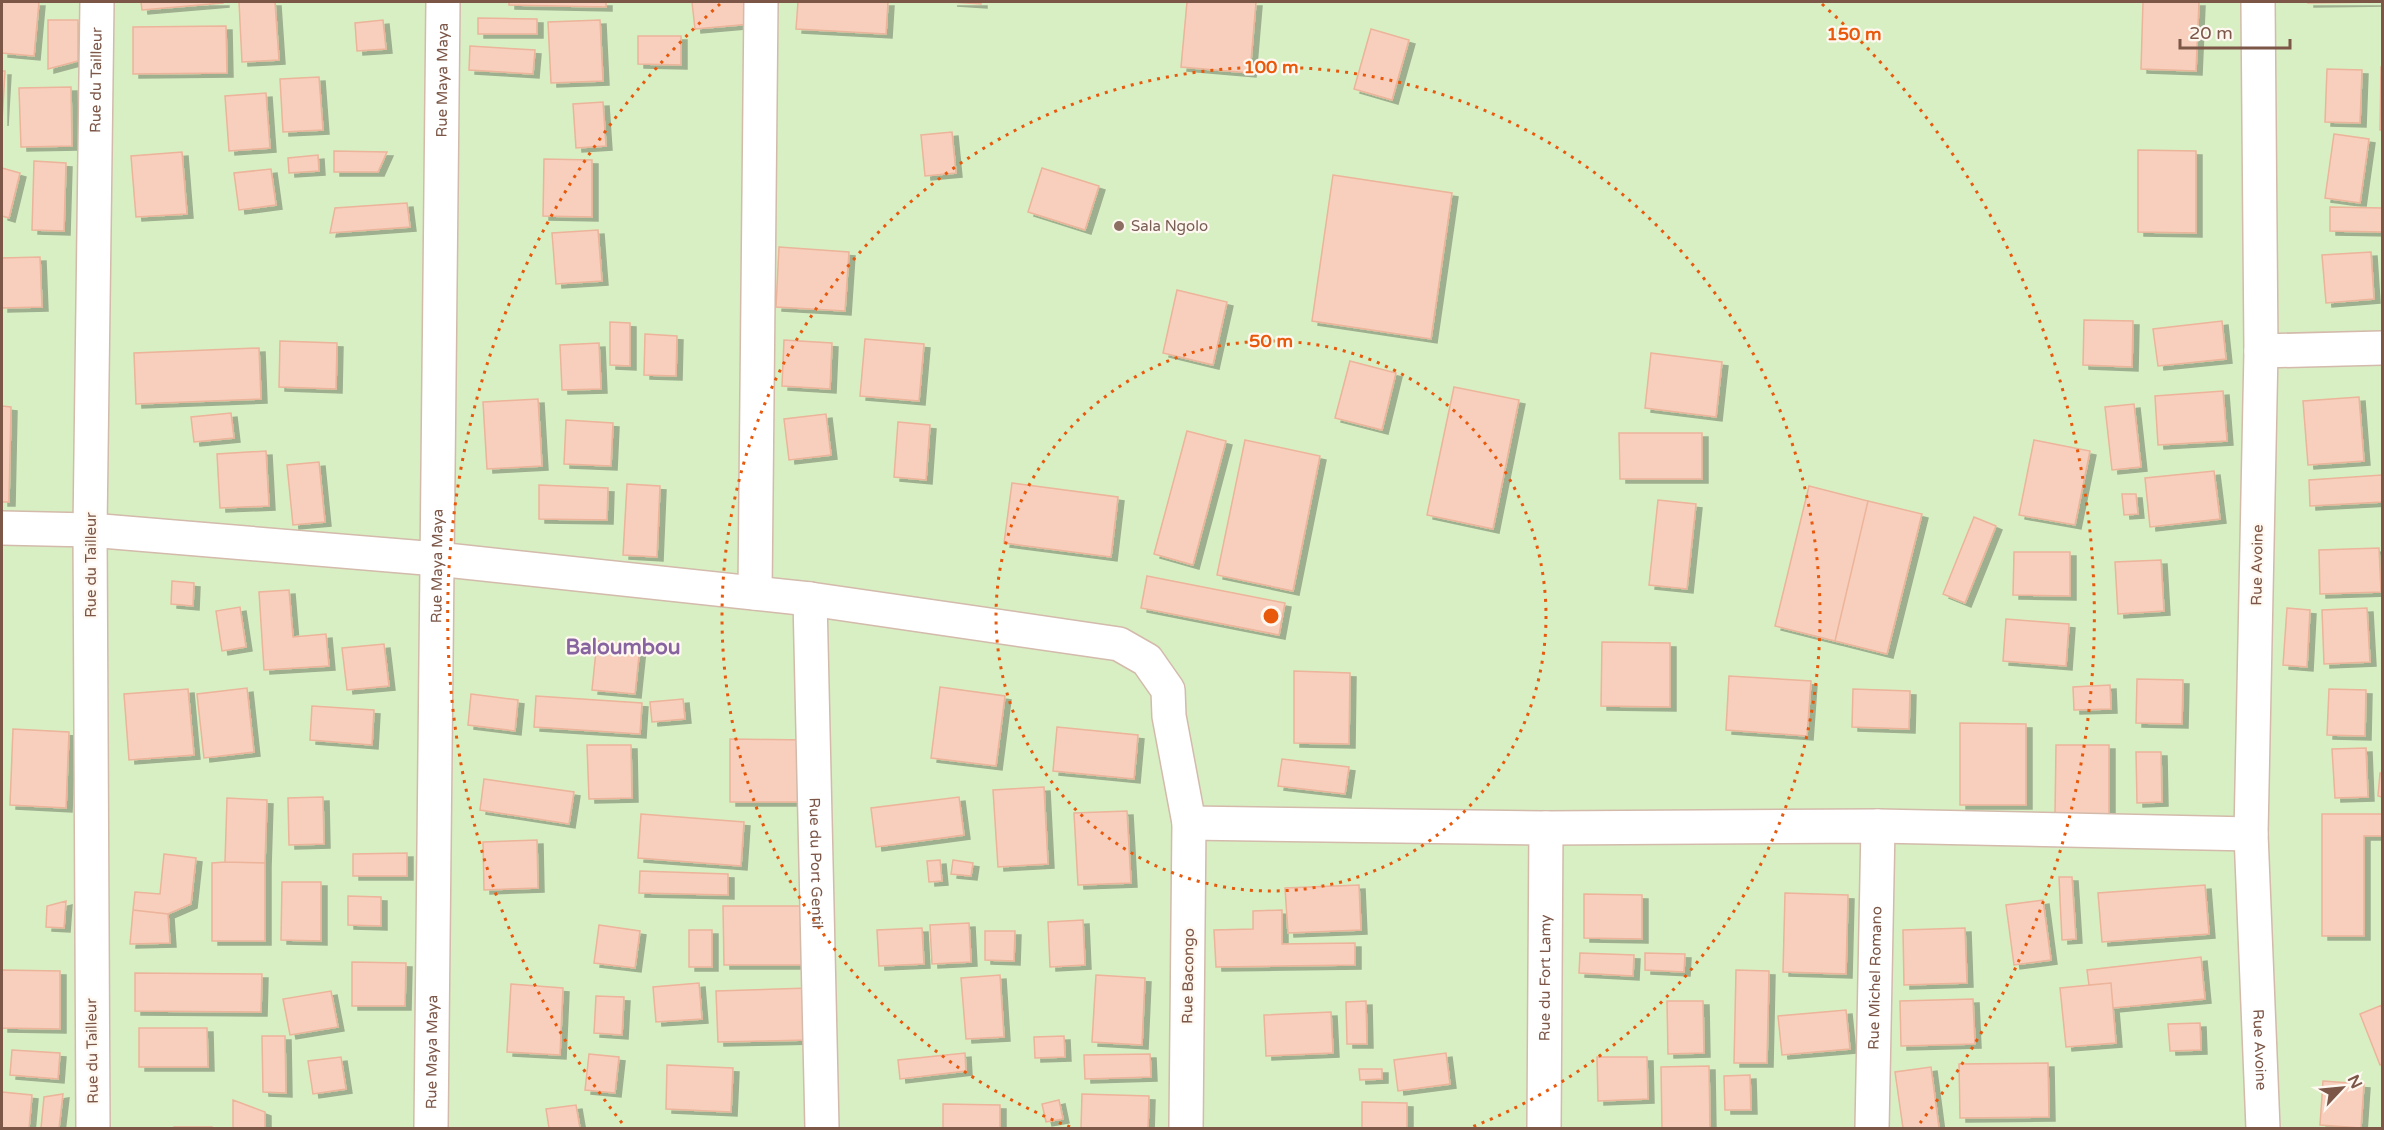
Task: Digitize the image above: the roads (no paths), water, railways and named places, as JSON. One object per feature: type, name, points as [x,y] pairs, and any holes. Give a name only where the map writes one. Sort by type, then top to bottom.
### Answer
[{"type":"street","name":"Rue du Tailleur","points":[[93,1128],[90,530],[97,2]]},
{"type":"street","name":"Rue Maya Maya","points":[[431,1128],[443,2]]},
{"type":"street","points":[[755,593],[761,2]]},
{"type":"street","name":"Rue Avoine","points":[[2258,2],[2261,351],[2251,834],[2263,1128]]},
{"type":"street","points":[[2261,351],[2382,348]]},
{"type":"street","name":"Rue Bacongo","points":[[2,528],[90,530],[437,559],[810,599],[1119,644],[1147,660],[1168,690],[1169,716],[1189,823],[1186,1128]]},
{"type":"street","name":"Rue du Port Gentil","points":[[810,599],[822,1128]]},
{"type":"street","points":[[1189,823],[1546,828],[1878,826],[2251,834]]},
{"type":"street","name":"Rue Michel Romano","points":[[1872,1128],[1878,826]]},
{"type":"street","name":"Rue du Fort Lamy","points":[[1544,1128],[1546,828]]},
{"type":"place","name":"Sala Ngolo","points":[[1119,226]]},
{"type":"district","name":"Baloumbou","points":[[623,647]]}]
